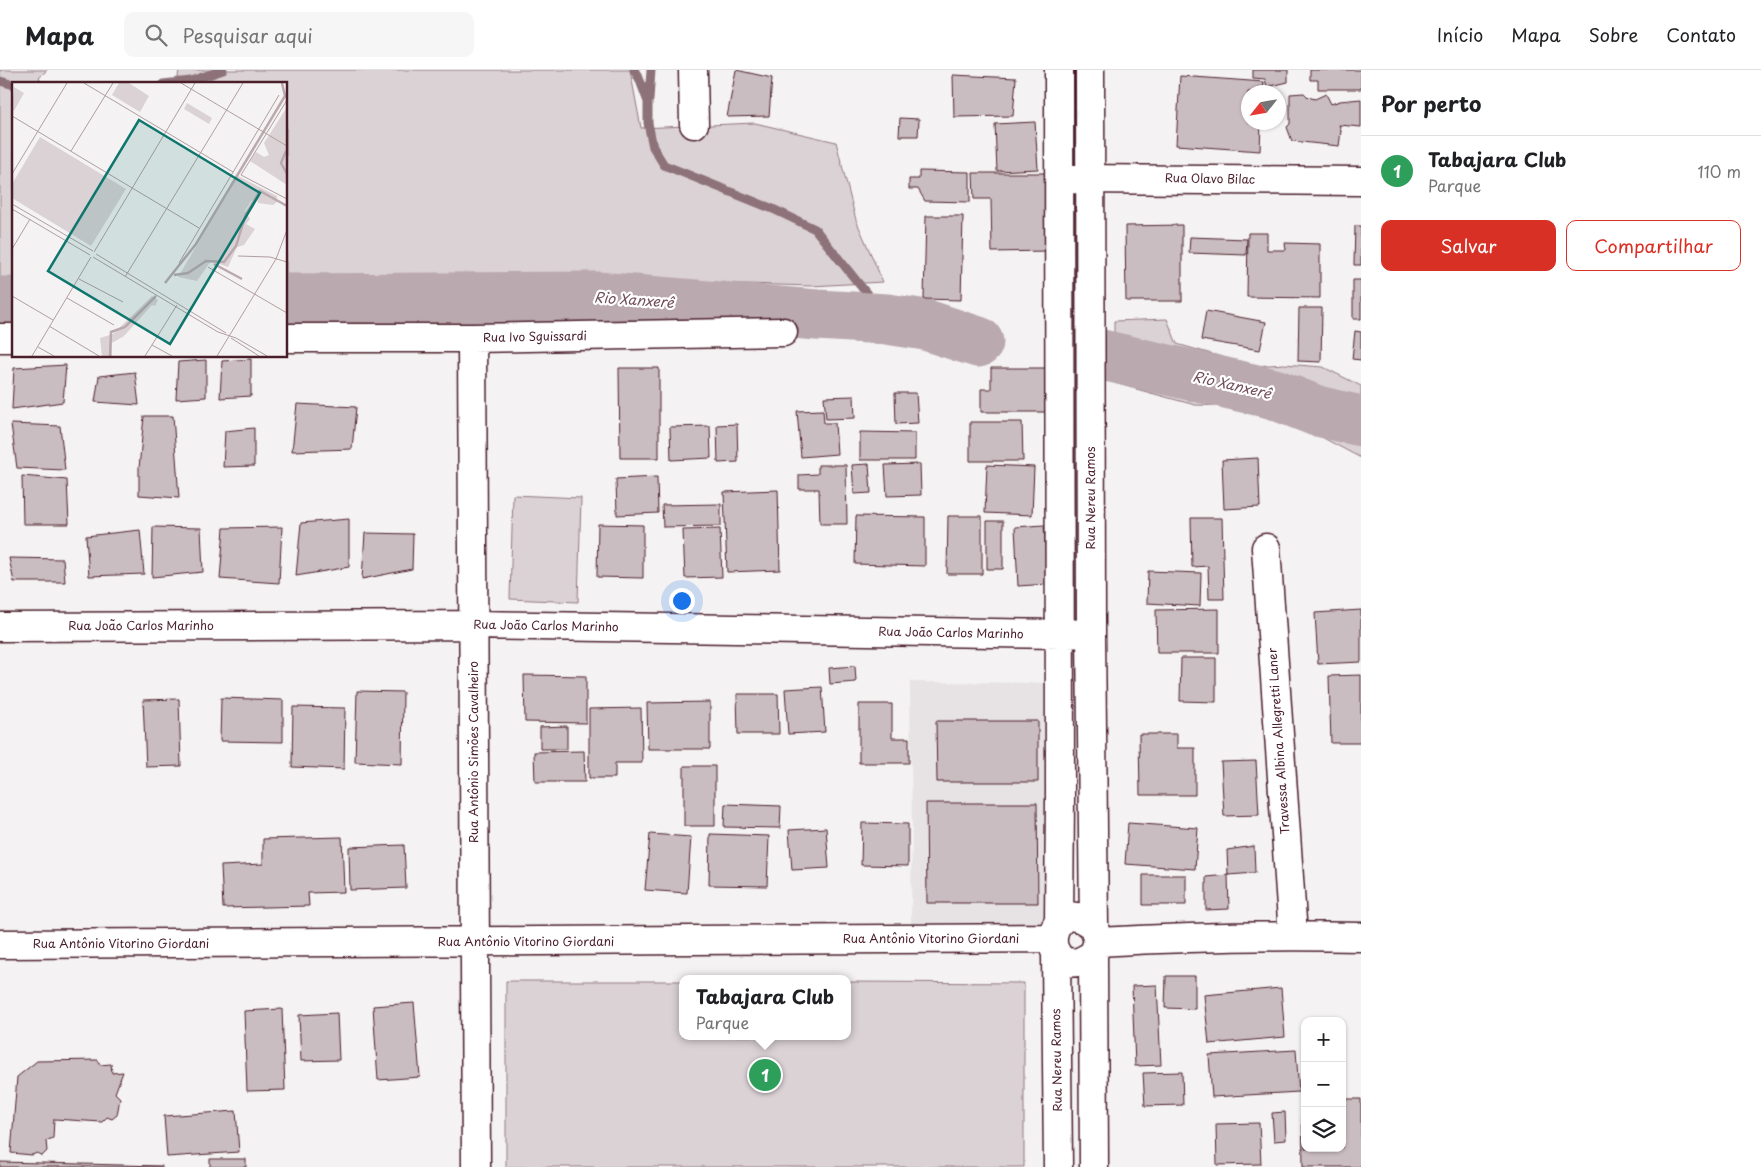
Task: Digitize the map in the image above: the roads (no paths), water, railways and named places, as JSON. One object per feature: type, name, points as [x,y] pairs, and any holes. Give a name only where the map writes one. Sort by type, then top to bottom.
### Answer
[{"type":"street","points":[[693,70],[694,124]]},
{"type":"street","name":"Rua Nereu Ramos","points":[[1058,1167],[1055,938],[1060,798],[1059,70]]},
{"type":"street","name":"Rua Nereu Ramos","points":[[1090,70],[1095,941],[1094,1167]]},
{"type":"street","name":"Rua Olavo Bilac","points":[[1059,180],[1361,181]]},
{"type":"street","name":"Rua Ivo Sguissardi","points":[[288,338],[472,338],[783,332]]},
{"type":"street","name":"Rua Antônio Simões Cavalheiro","points":[[472,338],[476,1167]]},
{"type":"street","points":[[1059,405],[1091,403]]},
{"type":"street","points":[[1060,520],[1092,521]]},
{"type":"street","name":"Travessa Albina Allegretti Laner","points":[[1266,548],[1293,935]]},
{"type":"street","name":"Rua João Carlos Marinho","points":[[0,627],[474,624],[1092,634]]},
{"type":"street","points":[[1060,798],[1094,799]]},
{"type":"street","points":[[1079,916],[1095,941],[1079,962],[1072,962],[1058,957],[1055,938],[1064,918],[1079,916]]},
{"type":"street","points":[[1095,941],[1293,935],[1361,936]]},
{"type":"street","name":"Rua Antônio Vitorino Giordani","points":[[0,944],[1055,938]]},
{"type":"street","points":[[1058,1120],[1094,1123]]},
{"type":"waterway","points":[[182,82],[191,81],[223,70]]},
{"type":"waterway","points":[[634,70],[648,102],[648,123],[653,147],[664,165],[773,209],[815,229],[887,319]]},
{"type":"waterway","points":[[649,100],[651,70]]},
{"type":"waterway","points":[[0,81],[12,84]]},
{"type":"waterway","name":"Rio Xanxerê","points":[[288,299],[597,297],[887,319],[926,325],[978,342]]},
{"type":"waterway","name":"Rio Xanxerê","points":[[0,302],[12,302]]},
{"type":"waterway","name":"Rio Xanxerê","points":[[1102,355],[1274,394],[1317,411],[1361,421]]},
{"type":"place","name":"Tabajara Club","points":[[765,1075]]}]
